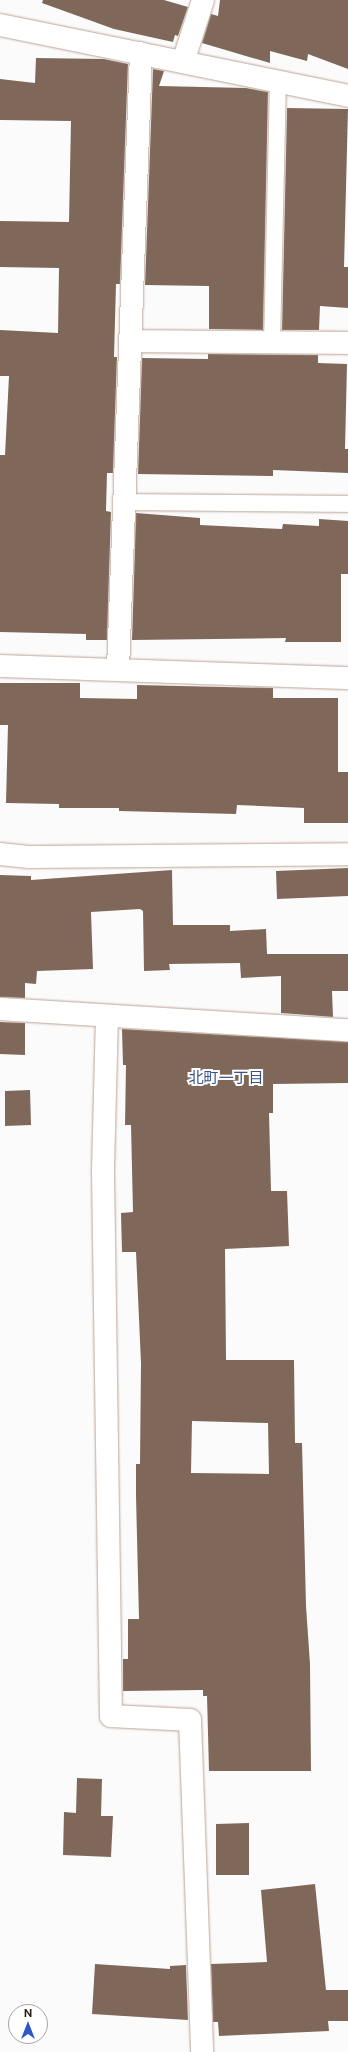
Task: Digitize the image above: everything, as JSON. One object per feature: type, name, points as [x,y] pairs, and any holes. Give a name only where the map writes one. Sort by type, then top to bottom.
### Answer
[{"type":"street","points":[[183,62],[203,0]]},
{"type":"street","points":[[0,25],[141,53],[278,84],[348,96]]},
{"type":"street","points":[[118,669],[126,502],[141,53]]},
{"type":"street","points":[[131,341],[272,344],[348,343]]},
{"type":"street","points":[[0,666],[348,678]]},
{"type":"street","points":[[0,854],[29,857],[348,854]]},
{"type":"street","points":[[0,1010],[348,1030]]},
{"type":"street","points":[[107,1016],[103,1172],[111,1716],[190,1720],[202,2052]]},
{"type":"lane","points":[[272,344],[278,84]]},
{"type":"lane","points":[[126,502],[348,504]]},
{"type":"building","points":[[43,0],[164,0],[188,7],[178,36],[175,35],[173,42],[114,29],[42,3]]},
{"type":"building","points":[[220,0],[348,0],[348,69],[308,54],[307,61],[270,51],[270,63],[202,43],[211,14],[218,16]]},
{"type":"building","points":[[36,58],[104,59],[128,64],[120,284],[116,284],[114,357],[117,357],[113,473],[107,473],[106,511],[111,512],[107,640],[86,640],[86,634],[0,632],[0,455],[5,455],[9,376],[0,376],[0,330],[58,333],[59,268],[0,267],[0,221],[69,222],[71,121],[0,120],[0,79],[35,83]]},
{"type":"building","points":[[153,69],[164,71],[159,86],[246,88],[268,92],[263,330],[209,329],[209,286],[145,285]]},
{"type":"building","points":[[287,108],[348,109],[344,267],[348,267],[348,308],[320,306],[319,330],[282,330]]},
{"type":"building","points":[[208,354],[318,355],[318,363],[347,364],[345,449],[348,449],[348,473],[273,470],[273,476],[138,474],[142,358],[208,359]]},
{"type":"building","points":[[136,513],[200,518],[200,525],[282,529],[283,524],[319,526],[319,519],[348,521],[348,574],[341,574],[341,642],[285,642],[286,638],[132,640]]},
{"type":"building","points":[[0,683],[80,683],[80,698],[137,699],[137,685],[273,688],[273,698],[338,698],[338,772],[348,772],[348,823],[304,823],[304,808],[237,805],[236,814],[119,811],[119,808],[59,808],[59,804],[6,803],[8,725],[0,725]]},
{"type":"building","points":[[348,868],[348,896],[277,899],[276,871]]},
{"type":"building","points":[[172,870],[173,925],[230,925],[230,931],[266,929],[267,954],[348,954],[348,991],[332,991],[333,1017],[281,1013],[281,976],[241,978],[240,963],[169,964],[170,970],[144,971],[143,911],[140,909],[91,912],[93,969],[37,971],[36,984],[25,983],[25,998],[0,997],[0,875],[31,876],[31,880]]},
{"type":"building","points":[[0,1022],[25,1023],[25,1055],[0,1054]]},
{"type":"building","points":[[122,1029],[348,1042],[348,1083],[273,1084],[273,1113],[269,1113],[271,1191],[287,1191],[289,1246],[225,1249],[226,1360],[294,1360],[295,1443],[302,1443],[306,1606],[310,1664],[311,1771],[209,1771],[207,1696],[203,1696],[203,1690],[123,1691],[123,1659],[128,1659],[128,1619],[139,1619],[136,1464],[140,1464],[141,1363],[136,1252],[122,1252],[121,1213],[133,1212],[131,1125],[125,1125],[126,1065],[123,1065]],"holes":[[[192,1421],[268,1423],[269,1474],[191,1473]]]},
{"type":"building","points":[[30,1090],[31,1125],[5,1126],[5,1091]]},
{"type":"building","points":[[77,1778],[102,1779],[101,1816],[113,1816],[111,1857],[63,1855],[64,1812],[76,1813]]},
{"type":"building","points":[[249,1823],[249,1875],[216,1875],[216,1824]]},
{"type":"building","points":[[315,1884],[326,1990],[348,1990],[348,2021],[328,2021],[329,2031],[219,2036],[218,2022],[213,2022],[211,1964],[267,1962],[261,1890]]},
{"type":"building","points":[[95,1964],[170,1969],[170,1966],[186,1965],[188,2020],[92,2014]]},
{"type":"district","name":"北町一丁目","points":[[226,1078]]}]
